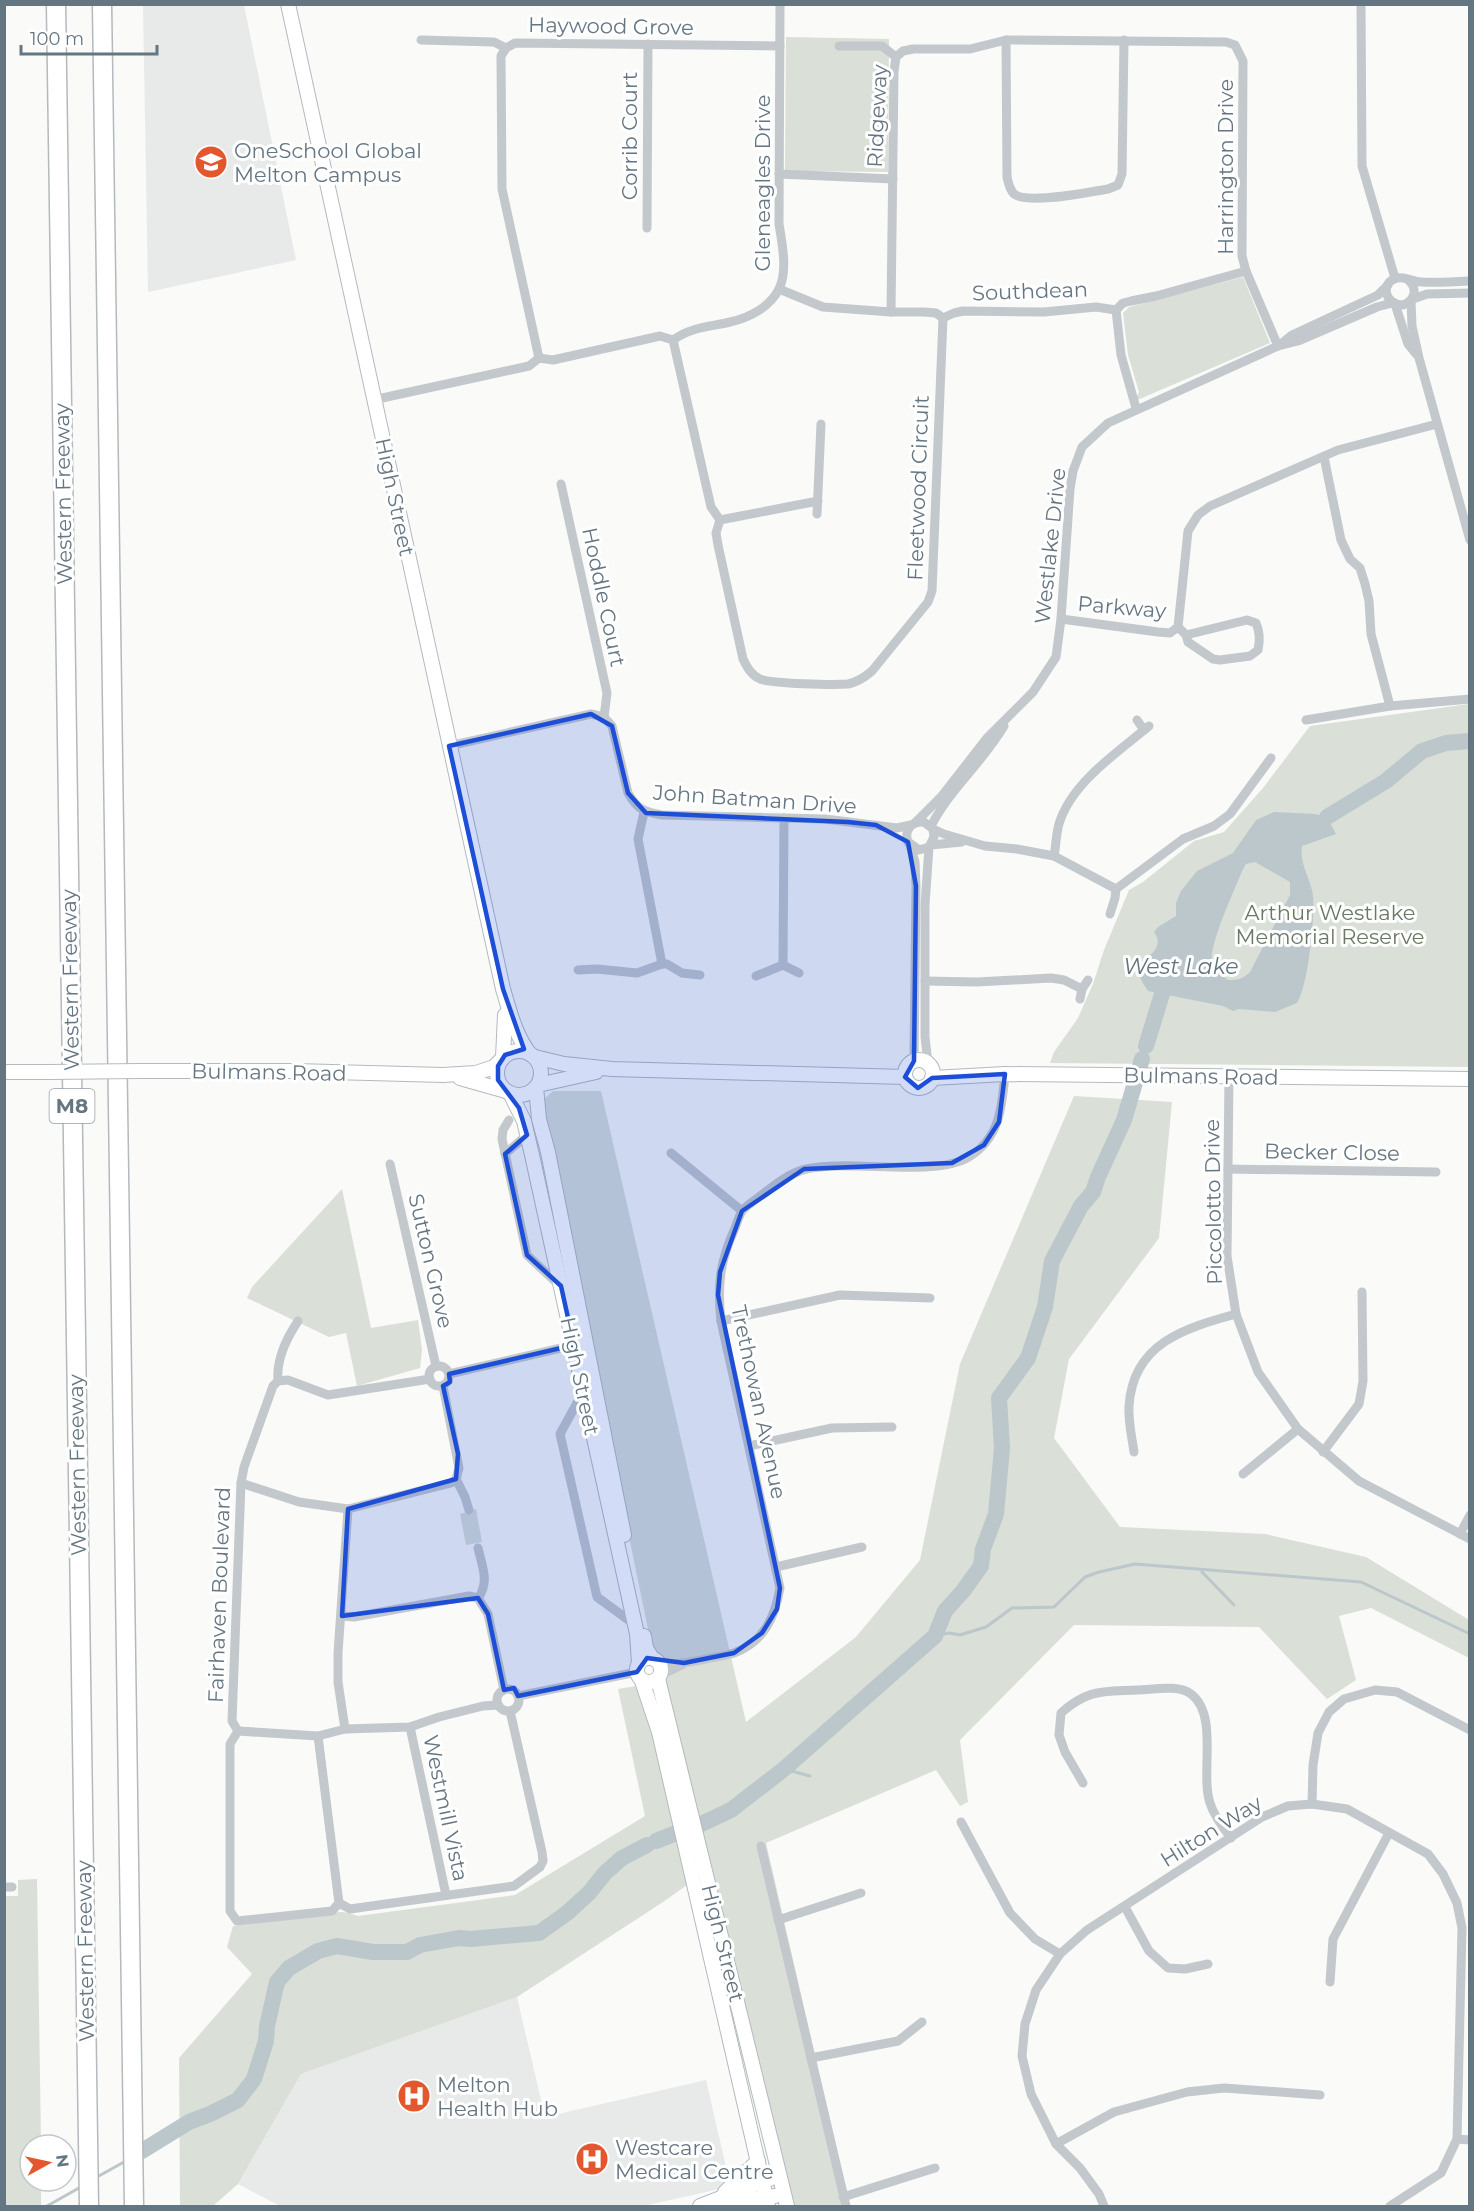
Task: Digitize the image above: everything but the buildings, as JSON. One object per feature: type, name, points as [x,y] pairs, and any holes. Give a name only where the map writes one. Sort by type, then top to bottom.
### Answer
[{"type":"highway","name":"Western Freeway","points":[[56,4],[89,2206]]},
{"type":"highway","name":"M8","points":[[102,4],[134,2206]]},
{"type":"main road","name":"High Street","points":[[288,4],[503,989],[520,1040],[533,1055]]},
{"type":"main road","name":"High Street","points":[[502,1059],[506,1026],[503,989]]},
{"type":"main road","points":[[612,1069],[537,1086],[522,1095],[508,1092],[498,1080],[498,1066],[502,1059],[511,1052],[518,1051],[564,1064],[612,1069],[905,1077]]},
{"type":"main road","points":[[533,1055],[541,1067],[537,1086]]},
{"type":"main road","name":"Bulmans Road","points":[[4,1072],[296,1071],[443,1075],[476,1073],[494,1066],[502,1059]]},
{"type":"main road","points":[[921,1062],[932,1070],[932,1078],[927,1085],[918,1088],[910,1085],[905,1077],[906,1067],[921,1062]]},
{"type":"main road","name":"Bulmans Road","points":[[932,1078],[1005,1074],[1470,1079]]},
{"type":"main road","name":"Bulmans Road","points":[[443,1075],[464,1078],[508,1092]]},
{"type":"main road","name":"High Street","points":[[537,1086],[538,1119],[548,1152],[646,1648],[659,1732],[767,2202]]},
{"type":"main road","name":"High Street","points":[[508,1092],[519,1108],[527,1135],[634,1624],[650,1670],[786,2200]]},
{"type":"main road","points":[[711,2204],[738,2182],[758,2161]]},
{"type":"main road","points":[[711,2204],[762,2181],[781,2177]]},
{"type":"main road","points":[[700,2206],[786,2200]]},
{"type":"street","name":"Gleneagles Drive","points":[[373,400],[529,366],[539,358],[553,360],[660,336],[673,340],[686,331],[734,322],[760,311],[779,289],[783,250],[779,224],[780,4]]},
{"type":"street","points":[[1361,4],[1362,166],[1392,282],[1386,293],[1394,304],[1408,344],[1419,358]]},
{"type":"street","points":[[421,39],[494,42],[506,48]]},
{"type":"street","points":[[1006,40],[1006,177],[1012,192],[1019,197],[1033,198],[1108,189],[1118,184],[1122,174],[1124,40]]},
{"type":"street","name":"Ridgeway","points":[[891,312],[894,71],[896,57],[903,51],[913,49],[963,50],[1006,40],[1124,40],[1226,42],[1234,45],[1240,53]]},
{"type":"street","name":"Haywood Grove","points":[[539,358],[502,189],[501,56],[506,48],[515,42],[780,46]]},
{"type":"street","name":"Corrib Court","points":[[647,228],[648,44]]},
{"type":"street","points":[[839,46],[882,46],[896,57]]},
{"type":"street","name":"Harrington Drive","points":[[1240,53],[1243,61],[1242,256],[1246,271],[1278,346]]},
{"type":"street","points":[[779,174],[893,179]]},
{"type":"street","name":"Southdean","points":[[779,289],[823,308],[936,313],[943,318],[963,311],[1044,312],[1105,307],[1116,310],[1123,303],[1246,271]]},
{"type":"street","points":[[1392,282],[1407,279],[1418,282],[1470,281]]},
{"type":"street","points":[[1407,279],[1411,281],[1415,290],[1412,300],[1412,326],[1419,358],[1469,538]]},
{"type":"street","name":"Westlake Drive","points":[[1278,346],[1292,334],[1378,295],[1392,282]]},
{"type":"street","points":[[1394,304],[1403,305],[1427,294],[1470,293]]},
{"type":"street","name":"Westlake Drive","points":[[913,824],[941,797],[987,738],[1032,692],[1056,657],[1073,471],[1082,447],[1108,423],[1136,408],[1278,346],[1298,341],[1377,307],[1394,304]]},
{"type":"street","points":[[1116,310],[1121,355],[1136,408]]},
{"type":"street","name":"Fleetwood Circuit","points":[[673,340],[711,507],[720,520],[716,533],[718,545],[743,658],[749,671],[759,679],[776,683],[849,684],[863,679],[872,671],[928,602],[932,591],[943,318]]},
{"type":"street","points":[[817,514],[821,424]]},
{"type":"street","points":[[1186,635],[1178,627],[1188,531],[1198,515],[1210,506],[1338,450],[1437,424]]},
{"type":"street","points":[[1324,457],[1341,540],[1350,559],[1360,568],[1365,584],[1369,602],[1371,634],[1390,706]]},
{"type":"street","name":"Hoddle Court","points":[[561,484],[607,693],[604,717]]},
{"type":"street","points":[[720,520],[818,501]]},
{"type":"street","name":"Parkway","points":[[1061,619],[1170,633],[1178,627]]},
{"type":"street","name":"Parkway","points":[[1247,620],[1256,623],[1259,629],[1258,650],[1250,656],[1213,659],[1188,642],[1186,635],[1247,620]]},
{"type":"street","points":[[1306,720],[1390,706],[1470,699]]},
{"type":"street","name":"Westlake Drive","points":[[932,828],[945,802],[992,747],[1013,711]]},
{"type":"street","points":[[449,746],[591,714],[604,717]]},
{"type":"street","name":"John Batman Drive","points":[[604,717],[612,726],[628,793],[633,802],[644,812],[662,815],[825,819],[897,828],[913,824]]},
{"type":"street","points":[[1054,856],[1058,825],[1066,807],[1077,790],[1147,728],[1137,720]]},
{"type":"street","points":[[1110,914],[1116,889],[1183,839],[1214,826],[1230,814],[1271,758]]},
{"type":"street","points":[[644,812],[638,839],[662,964]]},
{"type":"street","points":[[783,965],[784,818]]},
{"type":"street","points":[[921,1062],[915,862],[907,833],[913,824],[924,822],[932,828],[985,846],[1054,856],[1116,889]]},
{"type":"street","name":"John Batman Drive","points":[[876,825],[909,843]]},
{"type":"street","points":[[921,1062],[925,1037],[925,905],[930,846],[934,837],[932,828]]},
{"type":"street","points":[[909,843],[919,850],[930,846],[971,841]]},
{"type":"street","points":[[579,970],[597,969],[637,973],[662,964],[682,972],[700,975]]},
{"type":"street","points":[[756,976],[783,965],[799,973]]},
{"type":"street","points":[[925,981],[986,982],[1051,978],[1064,980],[1081,994],[1088,980]]},
{"type":"street","name":"Trethowan Avenue","points":[[650,1670],[734,1653],[762,1633],[777,1609],[780,1588],[721,1321],[718,1295],[720,1272],[728,1244],[742,1211],[779,1182],[804,1169],[830,1166],[932,1165],[952,1163],[968,1158],[984,1145],[999,1122],[1005,1074]]},
{"type":"street","name":"Piccolotto Drive","points":[[1230,1076],[1227,1256],[1236,1314],[1258,1372],[1298,1429],[1359,1481],[1470,1539]]},
{"type":"street","points":[[509,1120],[503,1130],[505,1154],[527,1255],[561,1286]]},
{"type":"street","points":[[505,1154],[527,1135]]},
{"type":"street","points":[[671,1153],[742,1211]]},
{"type":"street","name":"Sutton Grove","points":[[390,1164],[436,1366]]},
{"type":"street","name":"Becker Close","points":[[1228,1169],[1436,1172]]},
{"type":"street","points":[[1323,1452],[1359,1404],[1363,1381],[1362,1292]]},
{"type":"street","points":[[721,1321],[840,1295],[930,1298]]},
{"type":"street","points":[[1134,1452],[1129,1409],[1130,1391],[1145,1360],[1158,1345],[1177,1333],[1236,1314]]},
{"type":"street","name":"Fairhaven Boulevard","points":[[298,1321],[289,1335],[280,1358],[278,1381],[269,1393],[244,1467],[241,1483],[232,1722],[238,1731],[318,1736],[345,1729],[410,1727],[439,1717],[483,1706],[498,1705]]},
{"type":"street","points":[[449,1374],[574,1345]]},
{"type":"street","points":[[436,1366],[445,1367],[449,1374],[448,1383],[443,1386],[435,1385],[430,1379],[431,1370],[436,1366]]},
{"type":"street","points":[[278,1381],[288,1380],[328,1395],[430,1379]]},
{"type":"street","points":[[443,1386],[458,1454],[459,1468],[456,1479],[469,1510]]},
{"type":"street","points":[[583,1392],[560,1434],[566,1467],[597,1597],[634,1624]]},
{"type":"street","points":[[749,1446],[824,1429],[892,1427]]},
{"type":"street","points":[[1243,1474],[1298,1429]]},
{"type":"street","points":[[241,1483],[299,1502],[348,1509],[445,1485],[456,1479]]},
{"type":"street","points":[[345,1729],[338,1682],[348,1509]]},
{"type":"street","points":[[1460,1534],[1470,1515]]},
{"type":"street","points":[[776,1567],[862,1547]]},
{"type":"street","points":[[478,1548],[484,1590],[478,1598]]},
{"type":"street","points":[[342,1616],[354,1617],[469,1596],[478,1598],[488,1614],[504,1690]]},
{"type":"street","points":[[518,1696],[650,1670]]},
{"type":"street","points":[[1083,1783],[1065,1752],[1059,1735],[1061,1713],[1077,1699],[1098,1692],[1175,1689],[1190,1692],[1202,1706],[1205,1720],[1209,1802],[1231,1838]]},
{"type":"street","points":[[504,1690],[512,1690],[518,1696],[518,1704],[510,1711],[502,1710],[498,1705],[497,1698],[504,1690]]},
{"type":"street","points":[[1311,1804],[1313,1765],[1318,1733],[1329,1712],[1344,1699],[1375,1690],[1397,1692],[1470,1730]]},
{"type":"street","points":[[339,1903],[350,1909],[514,1886],[540,1867],[543,1861],[510,1711]]},
{"type":"street","name":"Westmill Vista","points":[[410,1727],[446,1895]]},
{"type":"street","points":[[238,1731],[230,1744],[230,1911],[237,1921],[332,1911],[339,1903],[318,1736]]},
{"type":"street","name":"Hilton Way","points":[[1104,2206],[1099,2194],[1080,2168],[1056,2144],[1031,2094],[1022,2056],[1025,2024],[1036,1990],[1060,1954],[1087,1930],[1262,1817],[1288,1806],[1311,1804],[1347,1809],[1428,1854],[1443,1874],[1457,1903],[1465,1963],[1457,2139],[1441,2173],[1390,2206]]},
{"type":"street","points":[[962,1822],[1010,1913],[1035,1939],[1060,1954]]},
{"type":"street","points":[[1330,1982],[1333,1939],[1389,1833]]},
{"type":"street","points":[[761,1846],[844,2202],[935,2168]]},
{"type":"street","points":[[778,1920],[861,1893]]},
{"type":"street","points":[[1125,1907],[1149,1951],[1168,1968],[1208,1964]]},
{"type":"street","points":[[811,2058],[898,2041],[922,2022]]},
{"type":"street","points":[[1056,2144],[1114,2112],[1187,2092],[1224,2088],[1320,2095]]},
{"type":"street","points":[[1457,2139],[1470,2140]]},
{"type":"highlighted area","points":[[591,714],[612,726],[628,793],[646,813],[876,825],[908,842],[916,886],[914,1061],[905,1077],[918,1088],[932,1078],[1005,1074],[999,1122],[984,1145],[952,1163],[804,1169],[742,1211],[720,1272],[718,1295],[780,1588],[777,1609],[762,1633],[734,1653],[684,1663],[647,1658],[637,1672],[518,1696],[514,1688],[504,1690],[488,1614],[478,1598],[342,1616],[348,1509],[456,1479],[458,1454],[443,1386],[450,1382],[449,1374],[574,1345],[561,1286],[527,1255],[505,1154],[527,1135],[519,1108],[498,1080],[498,1066],[505,1055],[524,1049],[503,989],[449,746]]},
{"type":"shaded area","name":"OneSchool Global Melton Campus","points":[[143,5],[244,5],[296,260],[148,292]]},
{"type":"shaded area","name":"Melton Health Hub","points":[[517,1997],[545,2117],[706,2080],[729,2180],[724,2188],[643,2206],[280,2206],[238,2184],[301,2074]]},
{"type":"green space","points":[[786,37],[889,39],[888,172],[785,171]]},
{"type":"green space","points":[[1243,277],[1270,343],[1135,401],[1139,392],[1128,355],[1123,313],[1129,307]]},
{"type":"green space","name":"Arthur Westlake Memorial Reserve","points":[[1469,704],[1469,1067],[1050,1063],[1054,1052],[1078,1018],[1129,890],[1143,882],[1194,841],[1224,832],[1263,788],[1310,726]]},
{"type":"green space","points":[[553,1091],[601,1091],[746,1722],[856,1637],[920,1560],[960,1364],[1074,1096],[1172,1102],[1159,1238],[1069,1359],[1054,1438],[1120,1527],[1265,1534],[1366,1557],[1469,1620],[1469,1658],[1371,1608],[1339,1616],[1356,1680],[1327,1699],[1259,1627],[1074,1625],[960,1740],[968,1802],[960,1806],[936,1770],[766,1843],[850,2206],[788,2206],[708,1870],[517,1997],[301,2074],[238,2184],[213,2206],[180,2206],[179,2058],[252,1974],[227,1947],[233,1926],[339,1912],[358,1916],[515,1895],[645,1816],[618,1689],[636,1686],[664,1687],[666,1675],[662,1659],[651,1644],[542,1111],[545,1098]]},
{"type":"green space","points":[[342,1189],[371,1328],[418,1320],[422,1350],[420,1368],[357,1386],[346,1333],[329,1337],[247,1298],[252,1287]]},
{"type":"green space","points":[[476,1509],[482,1542],[466,1545],[460,1514]]},
{"type":"green space","points":[[37,1879],[41,2133],[18,2133],[18,2193],[41,2193],[41,2206],[5,2206],[5,1896],[18,1896],[18,1880]]},
{"type":"water","name":"West Lake","points":[[1274,812],[1315,814],[1327,817],[1336,834],[1302,846],[1302,859],[1312,890],[1313,906],[1312,935],[1307,967],[1297,1003],[1275,1012],[1239,1009],[1233,1011],[1223,1006],[1148,991],[1140,977],[1139,966],[1140,961],[1149,956],[1157,946],[1158,941],[1154,932],[1176,916],[1176,903],[1181,891],[1197,871],[1233,853],[1256,820]],"holes":[[[1255,862],[1290,882],[1290,895],[1250,972],[1240,979],[1228,980],[1214,967],[1212,955],[1223,918],[1246,864]]]},
{"type":"waterway","points":[[1327,817],[1386,781],[1422,751],[1446,743],[1470,741]]},
{"type":"waterway","points":[[1146,1046],[1162,994]]},
{"type":"waterway","points":[[699,1825],[731,1810],[784,1769],[935,1636],[945,1611],[981,1566],[983,1549],[996,1514],[1002,1448],[999,1398],[1028,1358],[1045,1307],[1052,1261],[1081,1206],[1093,1192],[1124,1120],[1142,1059]]},
{"type":"waterway","points":[[935,1636],[949,1633],[960,1635],[986,1627],[1012,1608],[1054,1607],[1085,1577],[1135,1564],[1361,1582],[1470,1634]]},
{"type":"waterway","points":[[1202,1572],[1234,1605]]},
{"type":"waterway","points":[[784,1769],[810,1776]]},
{"type":"waterway","points":[[656,1841],[676,1833]]},
{"type":"waterway","points":[[142,2151],[189,2122],[238,2100],[254,2079],[266,2041],[277,1982],[289,1968],[318,1951],[337,1946],[373,1952],[407,1952],[420,1945],[459,1938],[539,1933],[567,1913],[622,1858],[647,1845]]},
{"type":"waterway","points":[[97,2177],[124,2162]]},
{"type":"waterway","points":[[47,2206],[79,2188]]},
{"type":"place","name":"OneSchool Global Melton Campus","points":[[211,162]]},
{"type":"place","name":"Melton Health Hub","points":[[414,2096]]},
{"type":"place","name":"Westcare Medical Centre","points":[[592,2159]]}]
